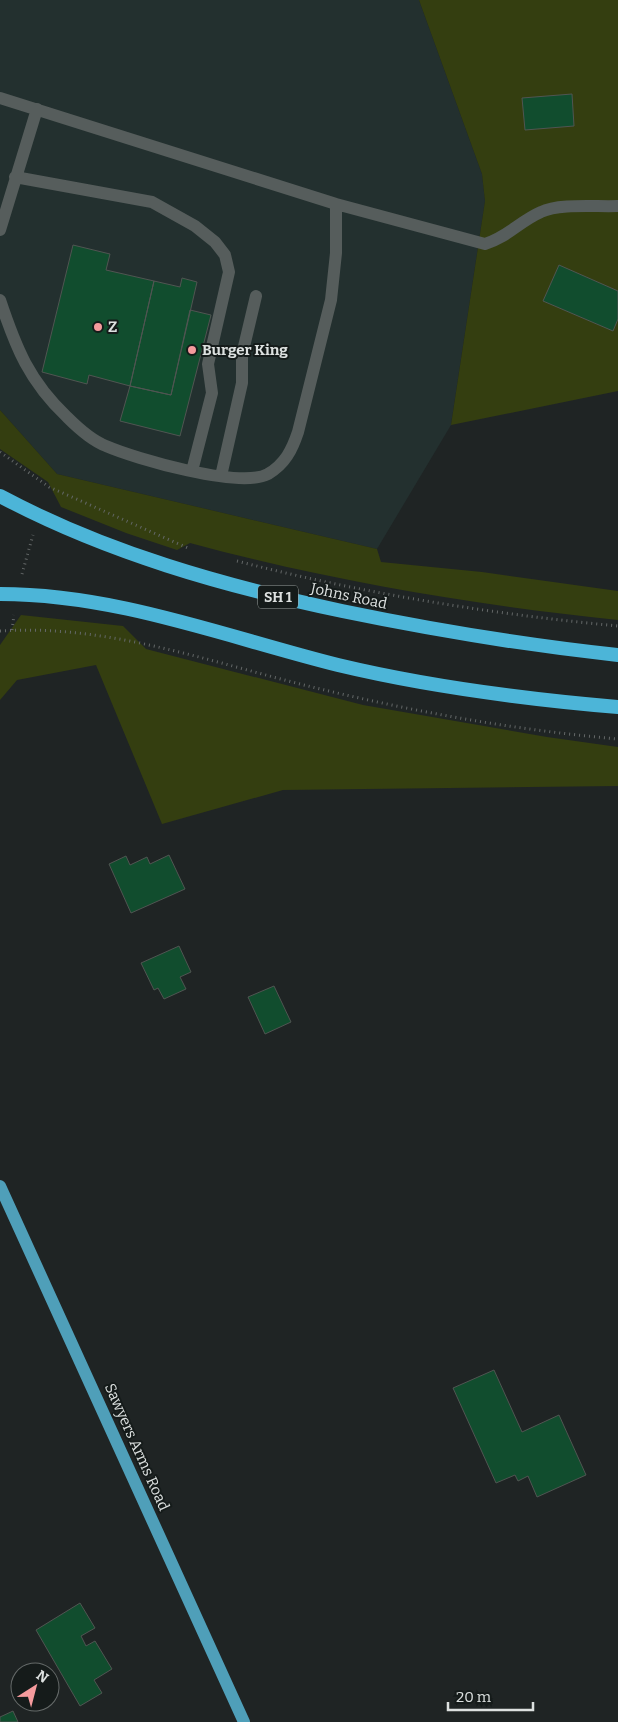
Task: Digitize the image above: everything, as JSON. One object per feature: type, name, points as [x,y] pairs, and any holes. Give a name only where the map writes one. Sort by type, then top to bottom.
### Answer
[{"type":"highway","name":"Johns Road","points":[[0,496],[110,547],[156,563],[265,594],[473,637],[618,655]]},
{"type":"highway","points":[[0,594],[40,594],[107,603],[155,614],[247,641],[386,676],[532,699],[618,707]]},
{"type":"main road","name":"Sawyers Arms Road","points":[[0,1186],[244,1722]]},
{"type":"lane","points":[[0,98],[336,204],[484,244],[500,240],[542,211],[554,208],[618,206]]},
{"type":"lane","points":[[0,230],[37,109]]},
{"type":"lane","points":[[15,177],[152,202],[194,226],[215,242],[225,255],[229,272],[208,364],[212,393],[192,471]]},
{"type":"lane","points":[[0,300],[14,344],[36,384],[67,418],[104,446],[192,471],[221,476],[251,478],[266,474],[277,468],[291,453],[331,300],[336,253],[336,204]]},
{"type":"lane","points":[[221,476],[242,383],[242,354],[256,296]]},
{"type":"path","points":[[0,452],[50,487],[194,550]]},
{"type":"path","points":[[12,630],[22,571],[39,515],[50,487]]},
{"type":"path","points":[[235,561],[311,578],[432,601],[618,626]]},
{"type":"path","points":[[0,631],[30,629],[124,639],[324,690],[415,710],[556,733],[618,739]]},
{"type":"shaded area","points":[[0,0],[419,0],[482,174],[485,201],[451,425],[377,549],[57,474],[0,410]]},
{"type":"green space","points":[[419,0],[618,0],[618,391],[451,425],[485,201],[482,174]]},
{"type":"green space","points":[[0,410],[57,474],[377,549],[381,562],[482,572],[618,591],[618,620],[510,607],[402,590],[296,569],[190,543],[177,550],[126,533],[61,507],[48,482],[0,449]]},
{"type":"green space","points":[[21,615],[123,626],[146,649],[363,705],[547,737],[618,747],[618,786],[283,790],[162,824],[96,665],[17,680],[0,700],[0,645]]},
{"type":"building","points":[[572,94],[574,126],[525,130],[522,98]]},
{"type":"building","name":"Z","points":[[73,245],[110,254],[106,270],[154,281],[130,386],[89,375],[87,384],[42,372]]},
{"type":"building","points":[[559,265],[618,291],[618,319],[613,331],[543,301]]},
{"type":"building","points":[[182,278],[197,282],[171,395],[130,386],[154,281],[180,287]]},
{"type":"building","name":"Burger King","points":[[190,310],[211,315],[180,436],[120,421],[130,386],[171,395]]},
{"type":"building","points":[[169,855],[185,889],[131,913],[109,864],[126,856],[130,865],[147,857],[150,864]]},
{"type":"building","points":[[179,946],[191,972],[180,977],[186,989],[164,999],[158,988],[154,990],[141,963]]},
{"type":"building","points":[[274,986],[291,1022],[265,1034],[248,997]]},
{"type":"building","points":[[494,1370],[522,1432],[559,1415],[586,1475],[537,1497],[528,1476],[518,1481],[515,1475],[496,1483],[453,1388]]},
{"type":"building","points":[[80,1603],[95,1628],[81,1636],[86,1646],[95,1641],[112,1669],[94,1680],[102,1693],[80,1706],[60,1671],[60,1662],[55,1662],[36,1630]]},
{"type":"building","points":[[13,1712],[18,1722],[0,1722],[0,1717]]},
{"type":"place","name":"Z","points":[[98,327]]},
{"type":"place","name":"Burger King","points":[[192,350]]}]
